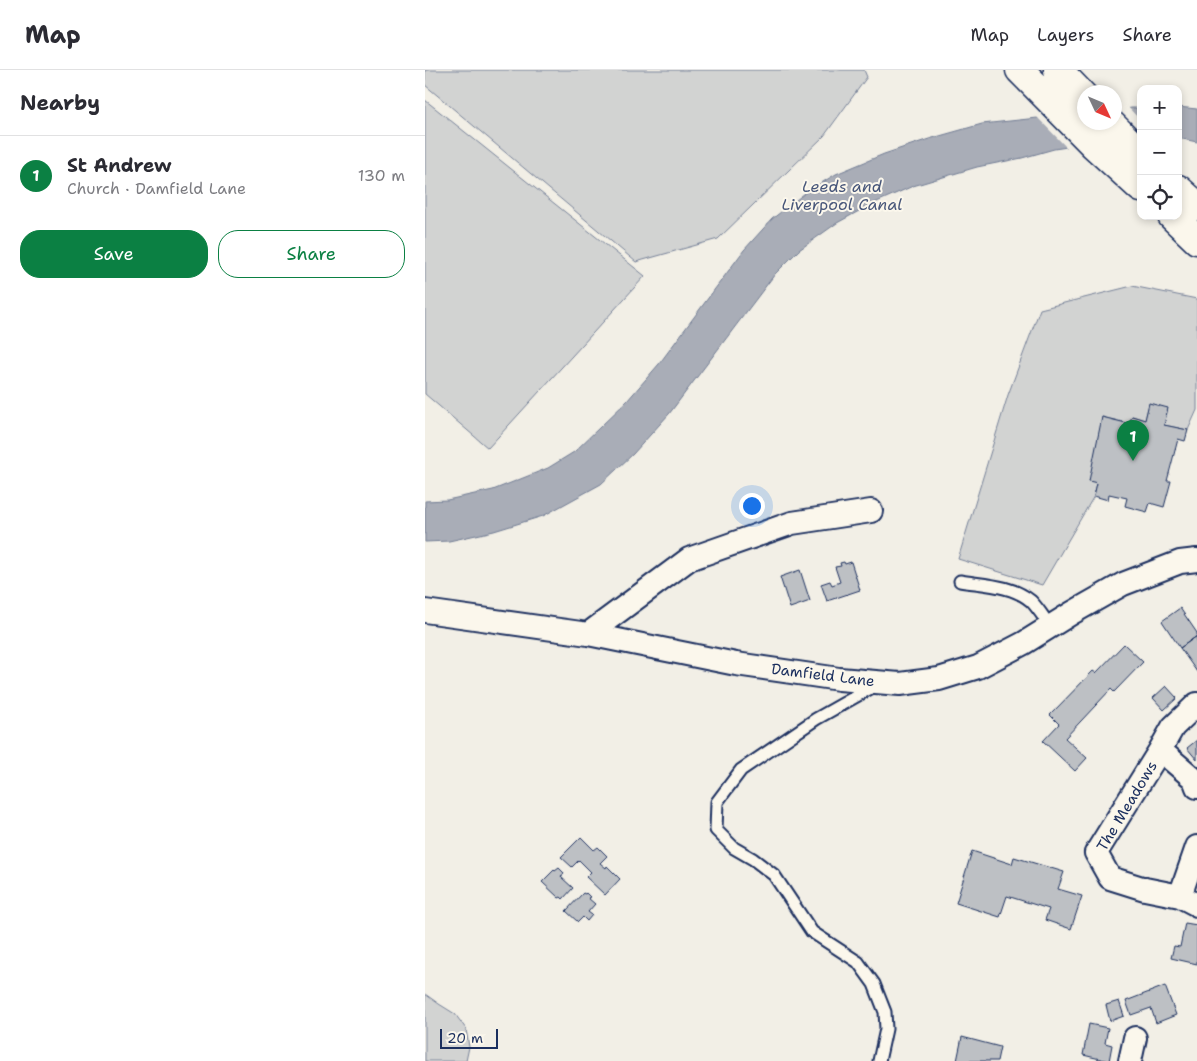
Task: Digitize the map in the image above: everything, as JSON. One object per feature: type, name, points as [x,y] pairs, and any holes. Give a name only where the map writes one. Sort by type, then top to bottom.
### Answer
[{"type":"highway","points":[[1020,70],[1050,100],[1118,140],[1137,180]]},
{"type":"highway","points":[[1058,70],[1077,90]]},
{"type":"highway","points":[[1182,193],[1197,206]]},
{"type":"highway","points":[[1176,220],[1197,240]]},
{"type":"street","points":[[588,634],[689,560],[792,523],[871,511]]},
{"type":"street","name":"Damfield Lane","points":[[425,611],[588,634],[736,664],[839,679],[900,684],[939,679],[979,667],[1123,584],[1181,562],[1197,560]]},
{"type":"street","name":"The Meadows","points":[[1197,704],[1173,727],[1096,853],[1110,878],[1188,901],[1197,847]]},
{"type":"street","name":"The Meadows","points":[[1160,750],[1194,778],[1197,787]]},
{"type":"street","points":[[1130,1061],[1135,1038]]},
{"type":"lane","points":[[960,581],[1006,588],[1021,594],[1032,603],[1050,626]]},
{"type":"lane","points":[[879,1061],[886,1029],[885,1012],[874,984],[858,962],[812,932],[774,875],[753,858],[734,848],[716,830],[717,802],[741,770],[815,719],[882,682]]},
{"type":"shaded area","points":[[425,70],[864,70],[867,77],[824,136],[718,239],[636,262],[425,85]]},
{"type":"shaded area","points":[[425,100],[645,276],[488,448],[425,394]]},
{"type":"shaded area","points":[[1132,286],[1197,299],[1197,410],[1188,430],[1164,425],[1149,404],[1145,420],[1132,416],[1128,428],[1125,428],[1126,423],[1102,417],[1097,483],[1094,496],[1042,585],[958,559],[1008,395],[1040,309]]},
{"type":"shaded area","points":[[425,994],[455,1014],[466,1029],[469,1047],[466,1061],[425,1061]]},
{"type":"water","points":[[1182,107],[1197,109],[1197,142],[1182,139]]},
{"type":"water","name":"Leeds and Liverpool Canal","points":[[1137,108],[1137,137],[1054,149],[977,167],[913,186],[870,205],[837,223],[799,250],[775,274],[669,414],[633,454],[601,484],[543,516],[494,531],[449,541],[425,542],[425,501],[447,500],[493,490],[548,468],[574,452],[627,401],[659,364],[744,250],[772,219],[805,193],[836,174],[884,154],[982,124],[1077,114],[1077,130],[1122,130],[1122,109]]},
{"type":"pier","points":[[1122,106],[1127,106],[1137,117],[1137,138],[1068,149],[1036,116],[1077,112],[1077,130],[1122,130]]},
{"type":"building","points":[[1149,403],[1168,408],[1164,425],[1188,430],[1185,441],[1178,439],[1167,481],[1171,481],[1164,507],[1150,503],[1147,512],[1125,506],[1127,498],[1109,494],[1108,500],[1094,496],[1097,483],[1089,481],[1102,417],[1126,423],[1125,428],[1128,428],[1132,416],[1145,420]]},
{"type":"building","points":[[844,562],[845,564],[851,562],[860,590],[827,601],[821,584],[830,581],[832,585],[840,582],[835,567],[841,566],[840,563]]},
{"type":"building","points":[[800,570],[810,601],[790,608],[780,577]]},
{"type":"building","points":[[1180,608],[1197,633],[1197,636],[1180,648],[1162,621]]},
{"type":"building","points":[[1197,636],[1197,672],[1180,648]]},
{"type":"building","points":[[1124,644],[1143,662],[1114,692],[1111,689],[1065,738],[1087,758],[1075,771],[1043,741],[1059,724],[1050,715],[1093,671],[1096,673]]},
{"type":"building","points":[[1166,686],[1177,698],[1164,710],[1153,698]]},
{"type":"building","points":[[1197,740],[1197,760],[1187,748]]},
{"type":"building","points":[[581,837],[594,850],[598,847],[607,856],[600,863],[606,868],[607,866],[620,879],[605,895],[586,877],[591,872],[579,860],[572,867],[561,857]]},
{"type":"building","points":[[972,851],[1012,864],[1014,857],[1064,872],[1058,889],[1082,896],[1071,929],[1045,920],[1049,909],[1007,896],[1000,917],[956,903]]},
{"type":"building","points":[[559,868],[564,873],[561,877],[573,888],[563,899],[559,898],[542,882],[554,870]]},
{"type":"building","points":[[583,893],[586,893],[590,897],[588,898],[595,904],[588,912],[592,915],[587,921],[583,917],[578,922],[566,911]]},
{"type":"building","points":[[1185,923],[1197,925],[1197,964],[1171,958],[1174,946],[1180,947]]},
{"type":"building","points":[[1165,986],[1176,1015],[1156,1023],[1151,1008],[1131,1015],[1126,1001]]},
{"type":"building","points":[[1119,1001],[1124,1016],[1110,1021],[1106,1005]]},
{"type":"building","points":[[1089,1024],[1108,1028],[1105,1043],[1112,1045],[1109,1061],[1083,1055]]},
{"type":"building","points":[[962,1037],[1000,1047],[997,1061],[957,1061]]},
{"type":"place","name":"St Andrew","points":[[1133,461]]}]
